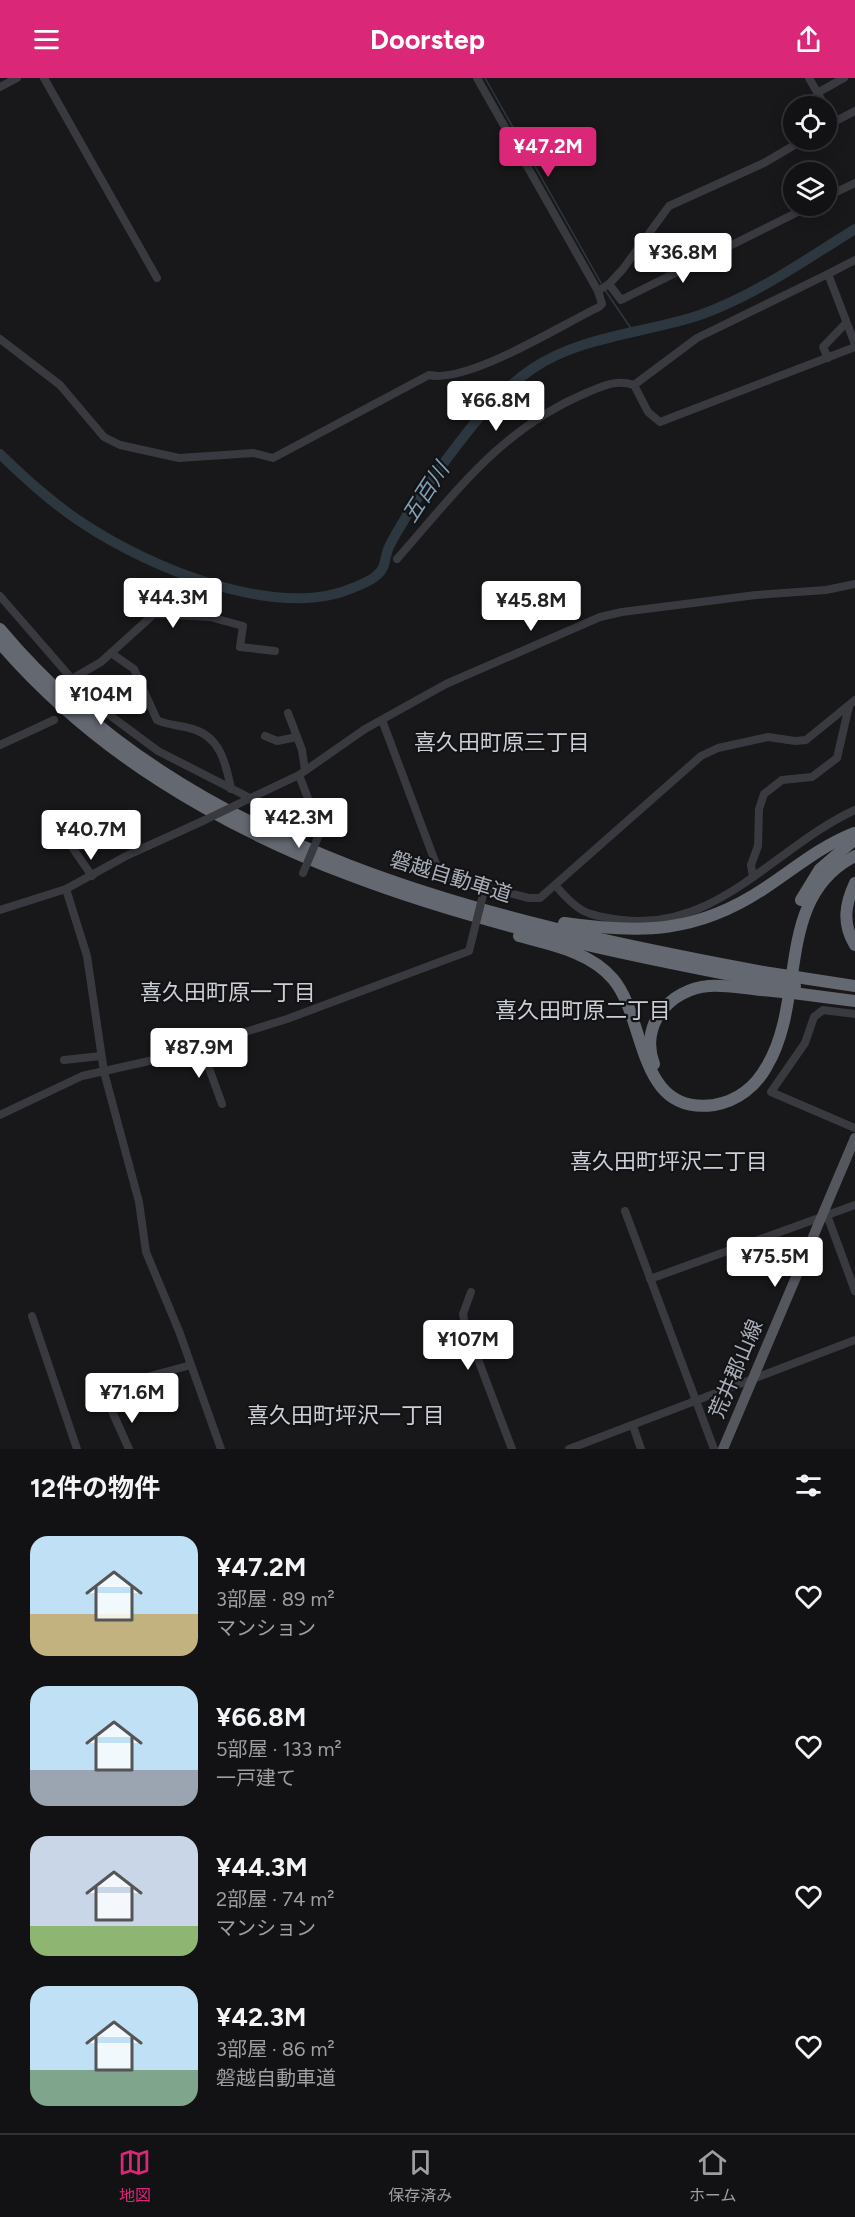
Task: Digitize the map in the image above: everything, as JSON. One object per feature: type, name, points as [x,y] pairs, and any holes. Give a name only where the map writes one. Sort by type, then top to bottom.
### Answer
[{"type":"highway","name":"磐越自動車道","points":[[0,629],[22,655],[103,731],[167,776],[232,814],[279,836],[354,867],[455,900],[762,981]]},
{"type":"highway","name":"磐越自動車道","points":[[0,643],[70,714],[97,737],[162,784],[206,810],[274,844],[403,893],[493,921],[596,947],[762,981],[855,994]]},
{"type":"highway","points":[[742,902],[809,849],[855,825]]},
{"type":"highway","points":[[455,900],[556,922],[629,931],[665,929],[689,924],[742,902],[819,850],[855,833]]},
{"type":"highway","points":[[855,839],[827,861],[804,895],[789,941],[772,1037],[752,1075],[732,1092],[706,1098],[683,1094],[664,1080],[653,1060],[650,1043],[653,1025],[666,1004],[681,994],[699,987],[727,987],[762,981],[795,985],[855,1001]]},
{"type":"highway","points":[[403,893],[458,918],[566,950],[597,965],[612,978],[623,994],[646,1062],[657,1080],[671,1095],[697,1105],[716,1104],[735,1098],[752,1086],[765,1070],[780,1039],[796,944],[813,895],[833,870],[855,856]]},
{"type":"highway","points":[[796,944],[809,910],[820,892],[835,877],[855,863]]},
{"type":"highway","points":[[855,884],[848,900],[846,917],[855,945]]},
{"type":"highway","name":"磐越自動車道","points":[[795,985],[855,986]]},
{"type":"main road","name":"荒井郡山線","points":[[723,1449],[824,1216],[855,1138]]},
{"type":"street","points":[[0,87],[17,78]]},
{"type":"street","points":[[44,78],[157,278]]},
{"type":"street","points":[[477,78],[603,288],[621,300],[790,216]]},
{"type":"street","points":[[809,78],[819,96]]},
{"type":"street","points":[[817,93],[844,78]]},
{"type":"street","points":[[837,120],[855,111]]},
{"type":"street","points":[[0,339],[60,384],[104,436],[120,445],[179,459],[254,453],[273,458],[429,375],[442,376],[483,366],[599,307],[602,304],[603,288],[669,206],[764,163],[787,150]]},
{"type":"street","points":[[837,192],[855,183]]},
{"type":"street","points":[[634,385],[697,338],[855,260]]},
{"type":"street","points":[[397,559],[485,460],[531,421],[567,401],[604,385],[620,381],[634,385],[648,412],[660,422],[855,346],[828,274]]},
{"type":"street","points":[[828,358],[823,347],[846,323]]},
{"type":"street","points":[[0,910],[66,889],[128,855],[302,773],[382,720],[446,684],[609,614],[756,595],[826,590],[855,584]]},
{"type":"street","points":[[0,596],[70,680],[126,730],[158,751],[249,798]]},
{"type":"street","points":[[70,680],[96,666],[146,618],[162,613],[215,618],[243,626],[240,647],[275,651]]},
{"type":"street","points":[[111,653],[121,657],[134,669],[157,720],[197,731],[218,747],[224,757],[231,789]]},
{"type":"street","points":[[382,720],[439,872],[445,877],[485,889],[535,899],[556,886],[701,756],[718,748],[757,739],[806,740],[852,703]]},
{"type":"street","points":[[753,877],[752,865],[758,846],[759,809],[764,794],[782,780],[813,777],[837,758],[852,703]]},
{"type":"street","points":[[288,713],[297,737],[302,773],[320,830],[302,875]]},
{"type":"street","points":[[0,745],[54,720]]},
{"type":"street","points":[[264,736],[277,741],[297,737]]},
{"type":"street","points":[[556,886],[579,910],[611,919],[644,922],[674,918],[711,905],[784,854],[855,810]]},
{"type":"street","points":[[54,820],[92,876]]},
{"type":"street","points":[[66,889],[87,956],[104,1072],[139,1202],[146,1251],[221,1449]]},
{"type":"street","points":[[0,1115],[82,1076],[201,1046],[286,1019],[469,951],[485,889]]},
{"type":"street","points":[[855,1014],[824,1010],[814,1017],[805,1043],[771,1092],[855,1128]]},
{"type":"street","points":[[201,1046],[222,1104]]},
{"type":"street","points":[[64,1060],[102,1056]]},
{"type":"street","points":[[650,1279],[855,1204]]},
{"type":"street","points":[[625,1211],[714,1449]]},
{"type":"street","points":[[824,1216],[855,1292]]},
{"type":"street","points":[[471,1292],[463,1314],[465,1325],[512,1449]]},
{"type":"street","points":[[33,1316],[77,1449]]},
{"type":"street","points":[[569,1449],[695,1403],[855,1340]]},
{"type":"street","points":[[128,1387],[139,1379],[191,1365]]},
{"type":"street","points":[[111,1409],[129,1449]]},
{"type":"street","points":[[633,1426],[641,1449]]},
{"type":"waterway","points":[[485,78],[601,283]]},
{"type":"waterway","name":"五百川","points":[[0,454],[40,491],[84,524],[143,557],[215,585],[253,594],[289,598],[324,596],[355,587],[372,579],[380,572],[391,543],[420,495],[494,401],[532,369],[551,358],[592,342],[679,321],[721,307],[780,276],[855,229]]},
{"type":"waterway","points":[[605,290],[632,330]]},
{"type":"district","name":"喜久田町原三丁目","points":[[502,742]]},
{"type":"district","name":"喜久田町原一丁目","points":[[228,992]]},
{"type":"district","name":"喜久田町原二丁目","points":[[583,1010]]},
{"type":"district","name":"喜久田町坪沢二丁目","points":[[669,1161]]},
{"type":"district","name":"喜久田町坪沢一丁目","points":[[346,1415]]}]
